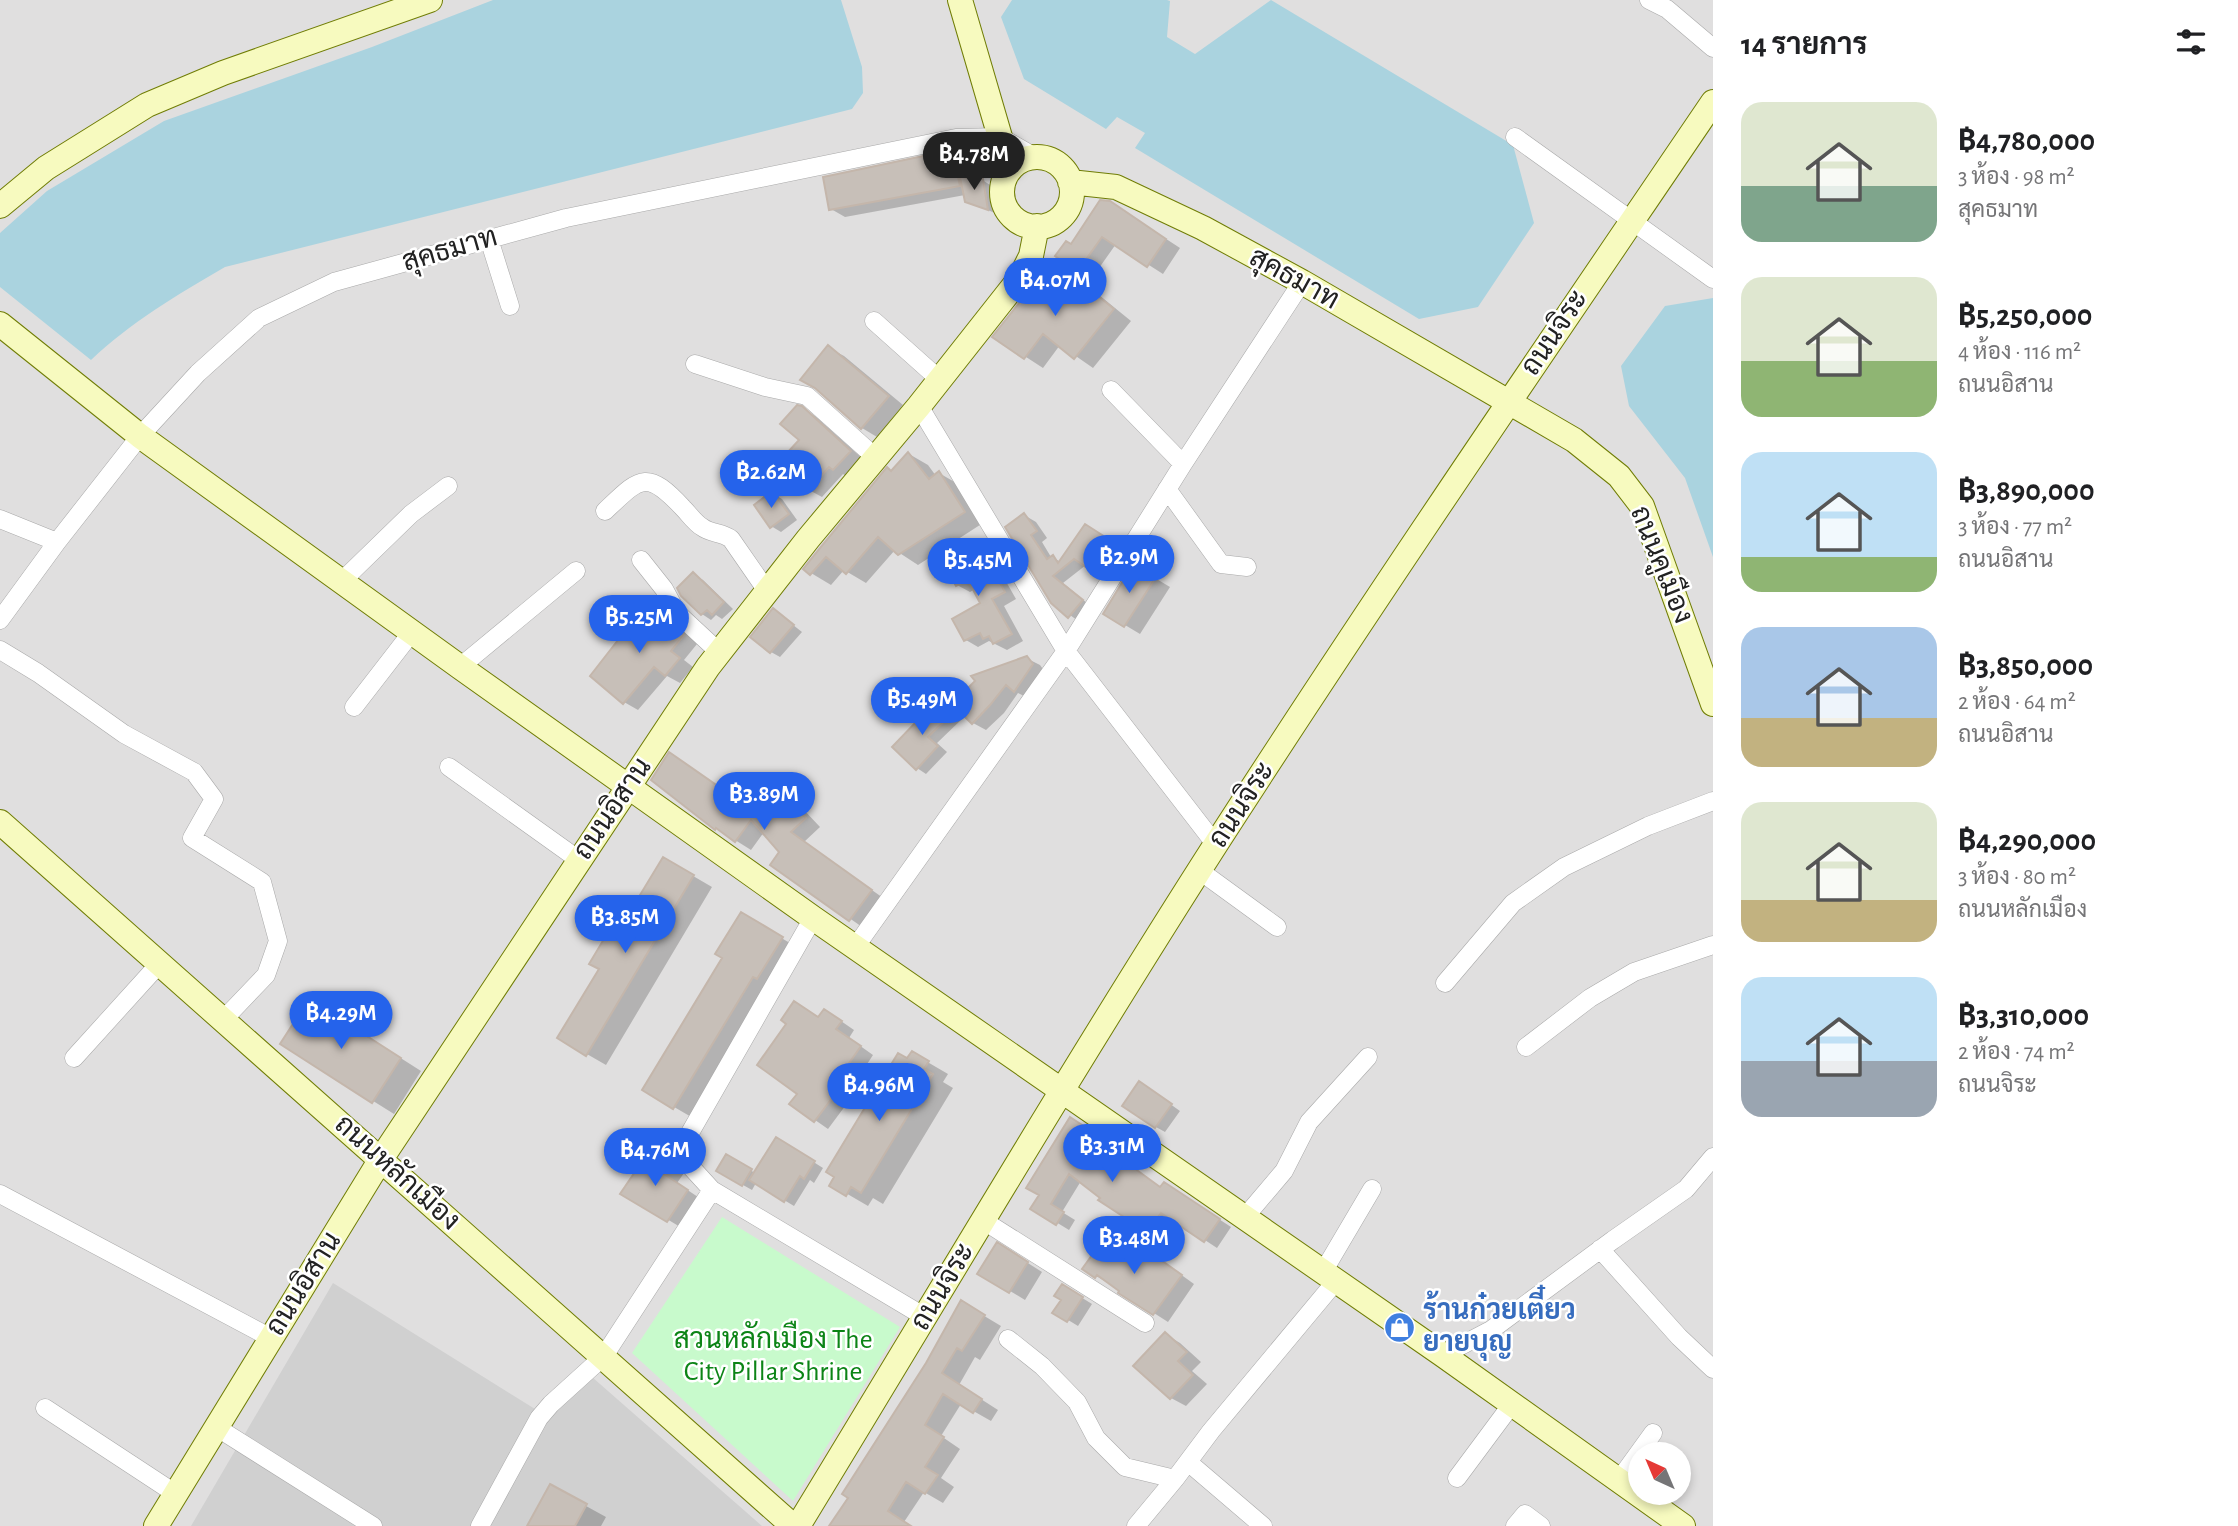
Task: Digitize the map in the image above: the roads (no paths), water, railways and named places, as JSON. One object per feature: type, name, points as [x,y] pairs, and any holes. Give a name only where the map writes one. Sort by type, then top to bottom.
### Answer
[{"type":"street","points":[[0,206],[46,168],[147,104],[223,73],[430,0]]},
{"type":"street","points":[[960,0],[1000,136],[1035,157]]},
{"type":"street","points":[[1649,0],[1667,9],[1713,48]]},
{"type":"street","name":"ถนนจิระ","points":[[798,1526],[1063,1090],[1216,845],[1507,402],[1713,102]]},
{"type":"street","name":"สุคธมาท","points":[[0,620],[140,436],[198,373],[259,318],[334,282],[566,218],[956,138],[1000,136]]},
{"type":"street","points":[[1515,137],[1713,279]]},
{"type":"street","points":[[1035,157],[1047,158],[1057,163],[1070,182],[1071,194],[1069,205],[1062,215],[1053,222],[1037,226],[1020,222],[1012,216],[1002,196],[1007,174],[1014,165],[1035,157]]},
{"type":"street","name":"สุคธมาท","points":[[1070,182],[1116,187],[1203,228],[1507,402]]},
{"type":"street","name":"ถนนอิสาน","points":[[156,1526],[381,1159],[628,786],[719,652],[1020,278],[1031,256],[1037,226]]},
{"type":"street","points":[[489,239],[510,306]]},
{"type":"street","points":[[856,946],[1066,651],[1301,282]]},
{"type":"street","points":[[874,321],[940,380]]},
{"type":"street","points":[[0,324],[140,436],[460,667],[813,918],[1443,1355],[1683,1526]]},
{"type":"street","points":[[695,364],[765,387],[807,396],[875,457]]},
{"type":"street","points":[[1111,390],[1183,464]]},
{"type":"street","name":"ถนนคูเมือง","points":[[1507,402],[1574,440],[1619,476],[1642,506],[1713,704]]},
{"type":"street","points":[[919,406],[1066,651],[1216,845]]},
{"type":"street","points":[[606,511],[635,484],[644,480],[656,484],[673,497],[701,527],[723,533],[732,539],[767,592]]},
{"type":"street","points":[[342,582],[411,514],[448,486]]},
{"type":"street","points":[[1167,489],[1221,564],[1247,567]]},
{"type":"street","points":[[0,519],[57,542]]},
{"type":"street","points":[[641,560],[664,589],[677,613],[719,652]]},
{"type":"street","points":[[460,667],[576,571]]},
{"type":"street","points":[[354,708],[412,632]]},
{"type":"street","points":[[0,650],[38,673],[124,734],[194,772],[214,799],[192,838],[262,882],[278,941],[267,975],[224,1019]]},
{"type":"street","points":[[449,768],[579,860]]},
{"type":"street","points":[[1445,983],[1513,903],[1564,867],[1648,826],[1713,801]]},
{"type":"street","name":"ถนนหลักเมือง","points":[[0,822],[793,1526]]},
{"type":"street","points":[[1200,870],[1278,927]]},
{"type":"street","points":[[813,918],[683,1145],[691,1167],[712,1190],[925,1318]]},
{"type":"street","points":[[1526,1047],[1591,998],[1634,972],[1713,945]]},
{"type":"street","points":[[74,1058],[160,963]]},
{"type":"street","points":[[1245,1217],[1284,1171],[1309,1122],[1368,1057]]},
{"type":"street","points":[[1443,1355],[1490,1330],[1686,1189],[1713,1157]]},
{"type":"street","points":[[1136,1526],[1175,1479],[1329,1276],[1372,1189]]},
{"type":"street","points":[[480,1526],[539,1418],[604,1356],[712,1190]]},
{"type":"street","points":[[0,1194],[271,1338]]},
{"type":"street","points":[[984,1221],[1145,1323]]},
{"type":"street","points":[[1601,1249],[1679,1336],[1713,1369]]},
{"type":"street","points":[[1008,1339],[1042,1366],[1077,1402],[1096,1438],[1125,1467],[1175,1479]]},
{"type":"street","points":[[1457,1478],[1512,1404]]},
{"type":"street","points":[[45,1408],[176,1494]]},
{"type":"street","points":[[216,1427],[373,1526]]},
{"type":"street","points":[[1619,1480],[1653,1433]]},
{"type":"street","points":[[1188,1462],[1263,1526]]},
{"type":"street","points":[[1515,1526],[1525,1514],[1541,1526]]},
{"type":"water","points":[[493,0],[841,0],[862,67],[863,93],[852,109],[225,267],[138,321],[91,360],[0,287],[0,233],[47,191],[164,121],[372,47]]},
{"type":"water","points":[[1012,0],[1167,0],[1170,1],[1167,37],[1195,54],[1271,0],[1513,145],[1534,223],[1478,307],[1419,319],[1135,148],[1145,133],[1117,117],[1106,129],[1024,79],[1001,17]]},
{"type":"water","points":[[1713,298],[1713,557],[1685,478],[1629,406],[1621,366],[1665,306]]},
{"type":"place","name":"ร้านก๋วยเตี๋ยว ยายบุญ","points":[[1400,1327]]},
{"type":"park label","name":"สวนหลักเมือง The City Pillar Shrine","points":[[773,1356]]}]
